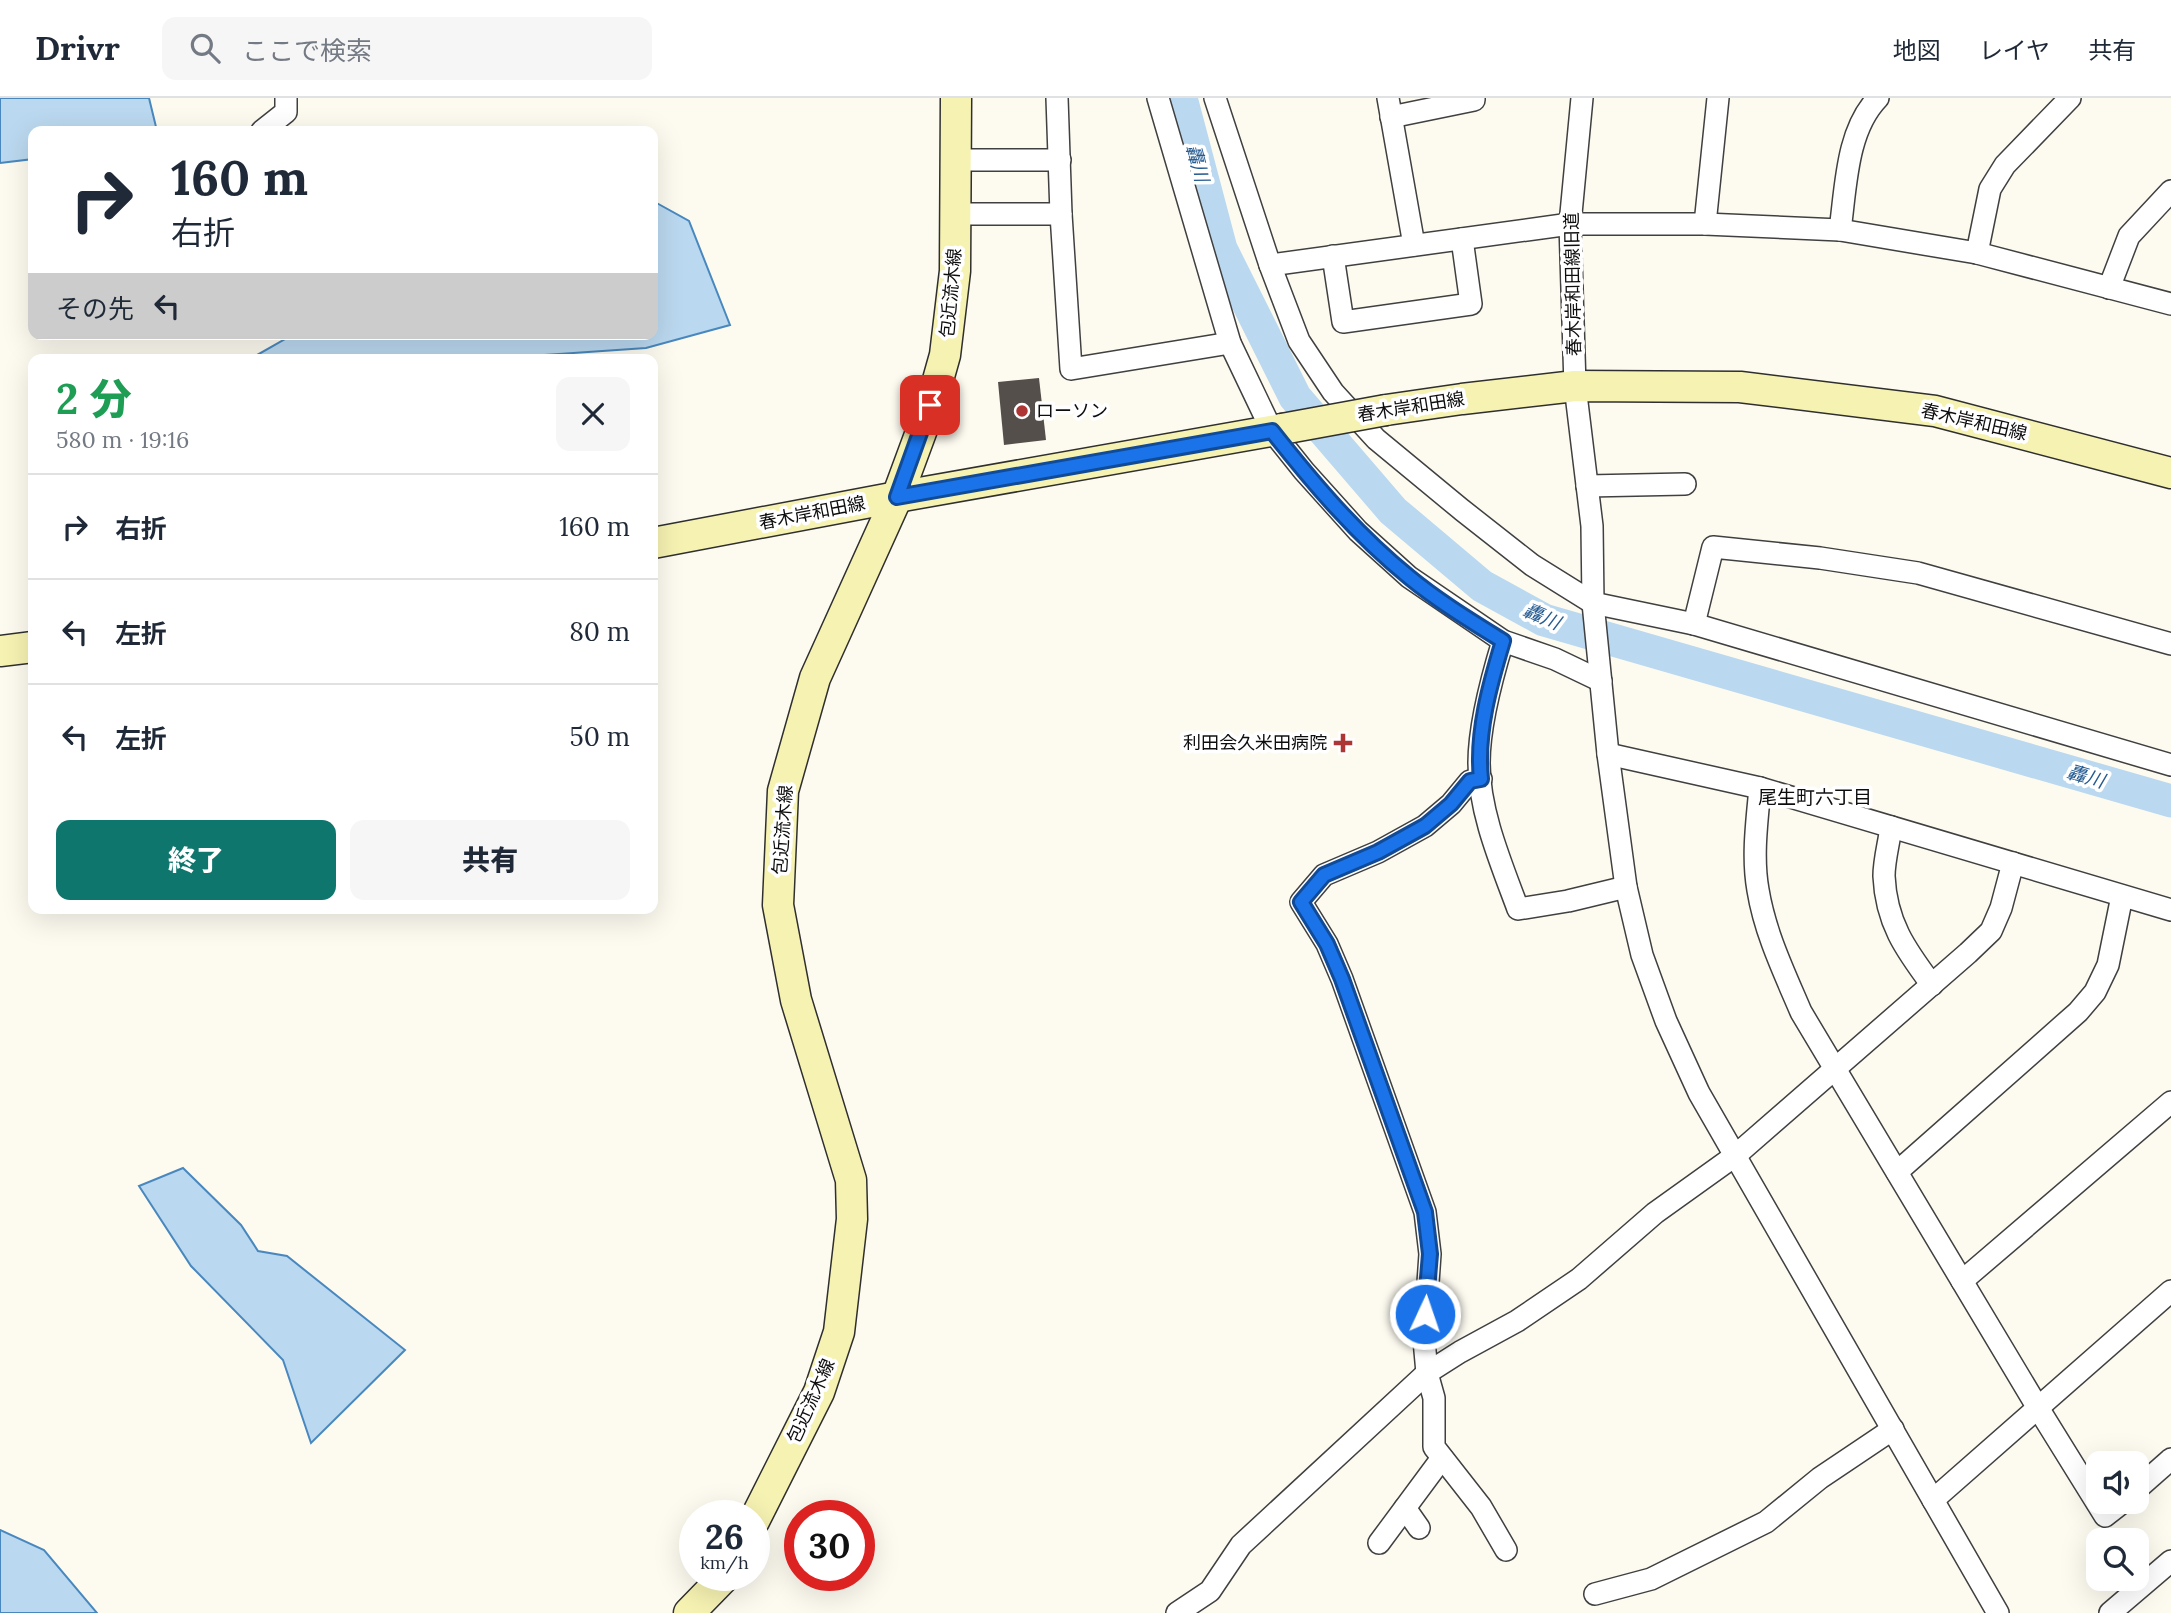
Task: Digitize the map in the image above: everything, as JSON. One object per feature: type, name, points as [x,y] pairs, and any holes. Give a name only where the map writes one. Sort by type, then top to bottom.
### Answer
[{"type":"main road","name":"包近流木線","points":[[765,1500],[819,1392],[839,1332],[852,1219],[851,1180],[796,1000],[778,905],[783,791],[815,678],[897,497],[945,355],[955,271],[956,98]]},
{"type":"main road","name":"春木岸和田線","points":[[658,542],[1386,411],[1574,386],[1740,387],[1935,411],[2171,473]]},
{"type":"main road","points":[[0,651],[28,648]]},
{"type":"main road","points":[[689,1613],[710,1591]]},
{"type":"street","points":[[270,126],[286,112],[286,98]]},
{"type":"street","points":[[1057,98],[1071,369],[1230,343]]},
{"type":"street","points":[[1158,98],[1230,343],[1277,430],[1304,471],[1359,531],[1409,577],[1503,641],[1555,659],[1601,681]]},
{"type":"street","points":[[1215,98],[1298,341],[1333,392],[1376,439],[1532,565],[1594,608],[1694,624],[2171,765]]},
{"type":"street","points":[[1413,245],[1390,107],[1475,98]]},
{"type":"street","name":"春木岸和田線旧道","points":[[1583,98],[1570,224],[1574,386],[1592,526],[1594,608],[1608,754],[1626,887],[1642,955],[1666,1021],[1699,1093],[1998,1613]]},
{"type":"street","points":[[1705,224],[1718,98]]},
{"type":"street","points":[[1840,230],[1855,136],[1878,98]]},
{"type":"street","points":[[1977,253],[1990,189],[2005,165],[2070,98]]},
{"type":"street","points":[[956,160],[1060,160]]},
{"type":"street","points":[[2109,288],[2129,236],[2171,191]]},
{"type":"street","points":[[956,214],[1061,214]]},
{"type":"street","points":[[1270,265],[1570,224],[1705,224],[1840,230],[1977,253],[2171,304]]},
{"type":"street","points":[[1333,256],[1343,322],[1471,304],[1462,239]]},
{"type":"street","points":[[1587,486],[1685,484]]},
{"type":"street","points":[[1694,624],[1713,547],[1820,558],[1918,573],[2171,644]]},
{"type":"street","points":[[1503,641],[1490,681],[1479,762],[1482,794],[1498,854],[1518,909],[1568,901],[1626,887]]},
{"type":"street","points":[[1608,754],[1759,788],[2171,910]]},
{"type":"street","points":[[1481,779],[1470,781],[1451,804],[1425,826],[1378,852],[1324,875],[1301,902],[1327,944],[1342,979],[1425,1212],[1430,1254],[1424,1340],[1427,1373],[1434,1398],[1434,1447],[1481,1507],[1506,1550]]},
{"type":"street","points":[[1759,788],[1756,833],[1758,889],[1773,946],[1801,1012],[2086,1486]]},
{"type":"street","points":[[1891,827],[1884,874],[1889,917],[1905,949],[1932,985]]},
{"type":"street","points":[[1177,1613],[1210,1591],[1241,1545],[1427,1373],[1517,1321],[1579,1279],[1655,1213],[1736,1155],[1932,985],[1991,931],[2001,908],[2013,863]]},
{"type":"street","points":[[1897,1172],[2078,1012],[2095,992],[2108,965],[2122,896]]},
{"type":"street","points":[[1962,1281],[2171,1102]]},
{"type":"street","points":[[1933,1500],[2171,1291]]},
{"type":"street","points":[[1595,1594],[1651,1579],[1766,1521],[1820,1478],[1893,1429]]},
{"type":"street","points":[[1379,1543],[1442,1458]]},
{"type":"street","points":[[2149,1478],[2171,1459]]},
{"type":"street","points":[[1405,1508],[1419,1528]]},
{"type":"street","points":[[2110,1613],[2171,1562]]},
{"type":"water","points":[[0,98],[149,98],[156,126],[28,126],[28,160],[0,163]]},
{"type":"water","points":[[658,204],[689,221],[730,325],[646,348],[559,354],[259,354],[283,340],[658,340]]},
{"type":"water","points":[[183,1168],[241,1225],[258,1251],[287,1256],[405,1350],[311,1443],[283,1360],[191,1266],[139,1186]]},
{"type":"water","points":[[0,1530],[44,1550],[97,1613],[0,1613]]},
{"type":"building","name":"ローソン","points":[[1039,378],[1046,440],[1004,445],[998,382]]},
{"type":"waterway","name":"轟川","points":[[1181,98],[1221,249],[1295,397],[1393,511],[1482,586],[1544,620],[2171,801]]},
{"type":"place","name":"ローソン","points":[[1022,411]]},
{"type":"place","name":"利田会久米田病院","points":[[1343,743]]},
{"type":"district","name":"尾生町六丁目","points":[[1815,797]]},
{"type":"route","points":[[930,405],[897,497],[1272,431],[1304,471],[1359,531],[1409,577],[1503,641],[1490,681],[1479,762],[1481,779],[1470,781],[1451,804],[1425,826],[1378,852],[1324,875],[1301,902],[1327,944],[1342,979],[1425,1212],[1430,1254],[1425,1314]]}]
